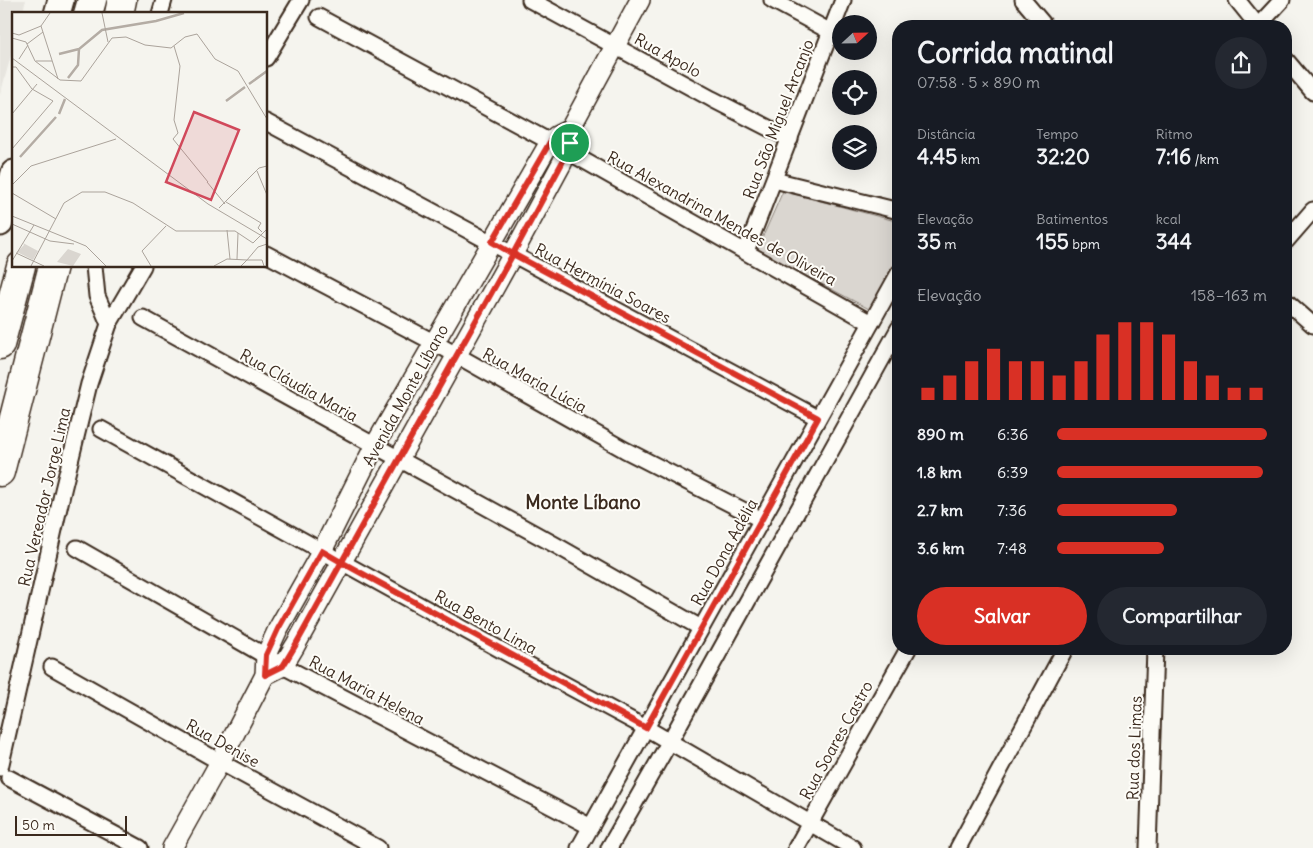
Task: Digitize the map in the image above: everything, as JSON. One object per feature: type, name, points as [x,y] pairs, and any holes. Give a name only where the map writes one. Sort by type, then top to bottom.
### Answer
[{"type":"highway","points":[[0,222],[12,180]]},
{"type":"highway","points":[[0,345],[20,268]]},
{"type":"highway","points":[[0,472],[52,268]]},
{"type":"street","points":[[268,55],[301,0]]},
{"type":"street","name":"Rua Apolo","points":[[530,0],[712,99],[790,138]]},
{"type":"street","name":"Avenida Monte Líbano","points":[[283,666],[513,254],[568,151],[570,129],[640,0]]},
{"type":"street","points":[[772,0],[831,32]]},
{"type":"street","name":"Rua São Miguel Arcanjo","points":[[746,251],[843,0]]},
{"type":"street","points":[[1023,0],[1040,20]]},
{"type":"street","points":[[1237,0],[1253,20]]},
{"type":"street","points":[[1264,20],[1282,0]]},
{"type":"street","name":"Rua Alexandrina Mendes de Oliveira","points":[[319,17],[568,151],[871,323]]},
{"type":"street","points":[[1292,67],[1313,92]]},
{"type":"street","name":"Rua Hermínia Soares","points":[[268,123],[818,418]]},
{"type":"street","name":"Avenida Monte Líbano","points":[[172,848],[220,762],[265,675],[266,655],[278,629],[322,551],[374,447],[550,142],[556,136],[570,129]]},
{"type":"street","points":[[774,180],[892,209]]},
{"type":"street","points":[[1292,234],[1313,210]]},
{"type":"street","name":"Rua Maria Lúcia","points":[[268,255],[434,343],[625,450],[762,520]]},
{"type":"street","points":[[94,268],[97,296],[109,324]]},
{"type":"street","name":"Rua Vereador Jorge Lima","points":[[5,773],[66,480],[90,384],[109,324],[142,268]]},
{"type":"street","name":"Rua Dona Adélia","points":[[579,848],[892,286]]},
{"type":"street","points":[[1292,306],[1313,325]]},
{"type":"street","name":"Rua Cláudia Maria","points":[[142,318],[559,547],[701,628]]},
{"type":"street","points":[[609,848],[892,341]]},
{"type":"street","name":"Rua Bento Lima","points":[[101,429],[670,741],[852,848]]},
{"type":"street","name":"Rua Maria Helena","points":[[77,548],[283,666],[590,827]]},
{"type":"street","name":"Rua Soares Castro","points":[[796,848],[905,655]]},
{"type":"street","points":[[958,848],[1063,655]]},
{"type":"street","name":"Rua dos Limas","points":[[1148,848],[1155,655]]},
{"type":"street","points":[[265,675],[283,666]]},
{"type":"street","name":"Rua Denise","points":[[52,667],[220,762],[378,848]]},
{"type":"street","points":[[5,773],[140,848]]},
{"type":"shaded area","points":[[0,0],[26,0],[23,12],[12,12],[12,52],[0,95]]},
{"type":"shaded area","points":[[783,191],[892,220],[892,270],[871,310],[757,250]]},
{"type":"district","name":"Monte Líbano","points":[[583,502]]},
{"type":"route","points":[[570,143],[562,163],[513,254],[369,511],[341,562],[295,646],[283,666],[265,675],[266,655],[278,629],[322,551],[341,562],[501,650],[646,728],[818,418],[513,254],[492,242],[550,142],[556,136],[570,129],[570,143]]}]
